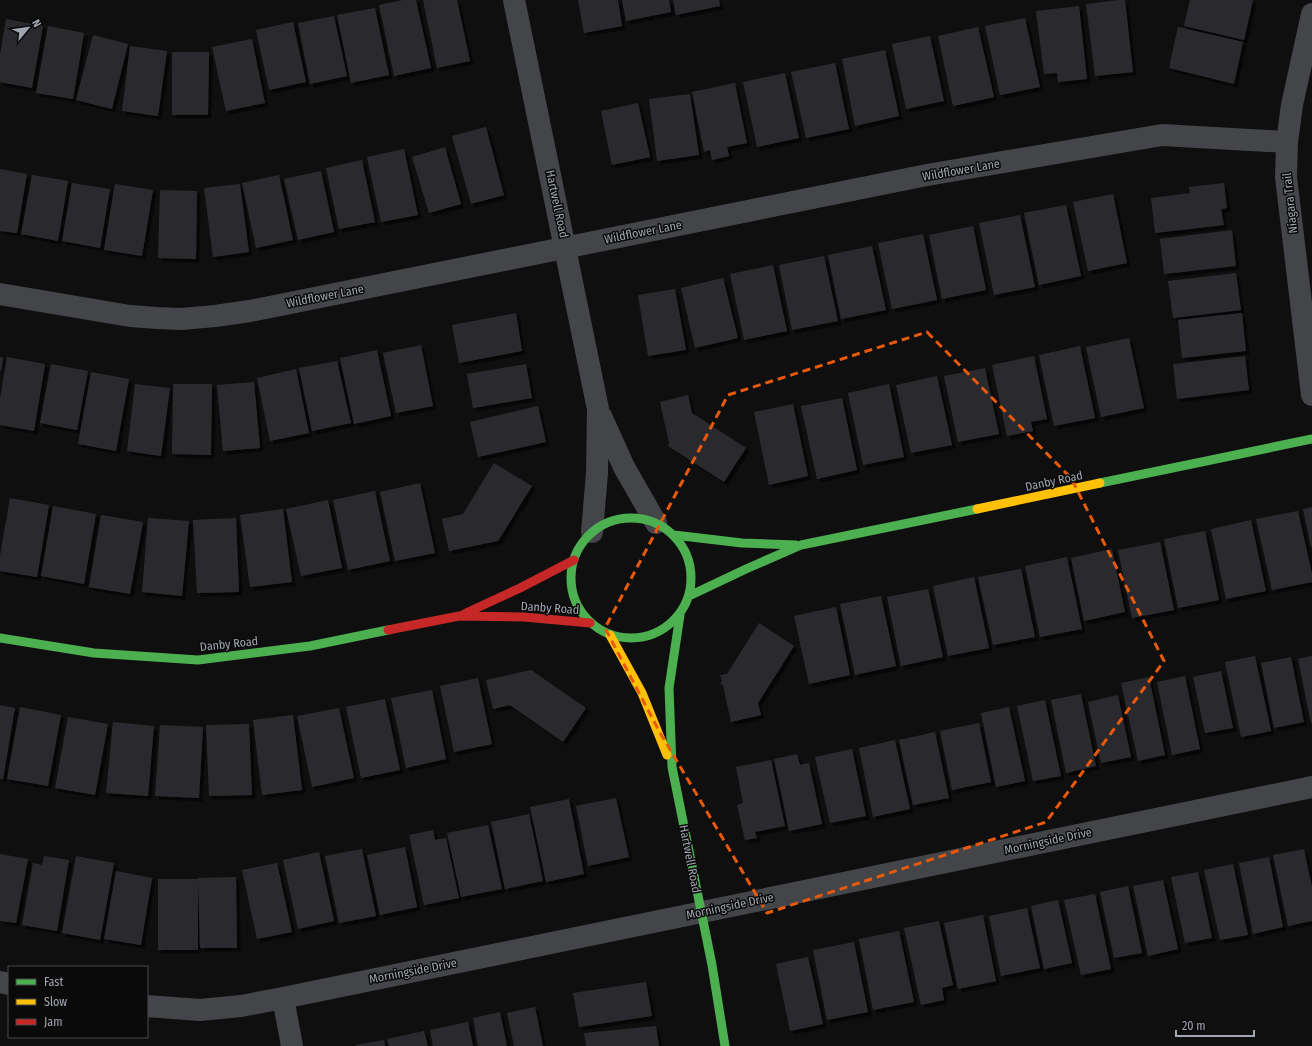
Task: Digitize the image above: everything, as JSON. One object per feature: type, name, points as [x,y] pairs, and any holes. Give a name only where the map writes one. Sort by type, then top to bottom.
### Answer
[{"type":"street","name":"Hartwell Road","points":[[514,0],[566,247],[598,409],[597,473],[592,532]]},
{"type":"street","name":"Niagara Trail","points":[[1312,14],[1292,104],[1287,142],[1286,177],[1312,395]]},
{"type":"street","name":"Wildflower Lane","points":[[0,294],[130,316],[181,319],[215,316],[250,311],[927,175],[1162,135],[1287,142]]},
{"type":"street","name":"Hartwell Road","points":[[598,409],[624,467],[656,523]]},
{"type":"street","name":"Danby Road","points":[[689,596],[746,569],[801,546],[1312,439]]},
{"type":"street","points":[[624,518],[645,520],[656,523],[674,535],[686,553],[690,563],[692,585],[686,606],[680,615],[664,630],[643,638],[621,638],[610,635],[590,623],[577,605],[571,583],[571,571],[578,550],[592,532],[602,525],[612,521],[624,518]]},
{"type":"street","name":"Danby Road","points":[[674,535],[742,543],[801,546]]},
{"type":"street","name":"Danby Road","points":[[459,616],[520,588],[574,560]]},
{"type":"street","name":"Hartwell Road","points":[[680,615],[670,688],[672,767],[712,965],[725,1046]]},
{"type":"street","name":"Danby Road","points":[[0,638],[94,653],[198,660],[310,646],[459,616],[524,617],[590,623]]},
{"type":"street","name":"Hartwell Road","points":[[610,635],[642,693],[672,767]]},
{"type":"street","name":"Morningside Drive","points":[[148,1006],[200,1010],[241,1006],[1312,787]]},
{"type":"street","points":[[283,998],[292,1046]]},
{"type":"highlighted area","points":[[927,332],[1071,478],[1164,661],[1046,822],[767,913],[659,731],[605,628],[728,395]]},
{"type":"building","points":[[403,0],[416,0],[431,68],[394,76],[379,5]]},
{"type":"building","points":[[423,0],[457,0],[470,61],[437,68]]},
{"type":"building","points":[[578,0],[618,0],[622,26],[584,33]]},
{"type":"building","points":[[622,0],[669,0],[671,12],[626,21]]},
{"type":"building","points":[[673,0],[719,0],[720,6],[676,15]]},
{"type":"building","points":[[1125,0],[1133,72],[1095,76],[1086,4]]},
{"type":"building","points":[[1190,0],[1253,0],[1244,40],[1184,26]]},
{"type":"building","points":[[1079,6],[1087,79],[1058,82],[1057,73],[1044,74],[1036,11]]},
{"type":"building","points":[[375,8],[389,75],[351,83],[337,15]]},
{"type":"building","points":[[334,16],[347,76],[310,84],[298,23]]},
{"type":"building","points":[[1025,18],[1040,87],[1000,95],[985,26]]},
{"type":"building","points":[[6,19],[43,26],[32,88],[0,82],[0,55]]},
{"type":"building","points":[[293,22],[306,82],[269,90],[256,30]]},
{"type":"building","points":[[48,26],[84,33],[73,99],[36,93]]},
{"type":"building","points":[[978,27],[994,97],[953,106],[938,36]]},
{"type":"building","points":[[1178,27],[1243,42],[1234,84],[1169,68]]},
{"type":"building","points":[[93,35],[128,44],[112,109],[76,100]]},
{"type":"building","points":[[930,36],[944,101],[906,109],[892,44]]},
{"type":"building","points":[[252,39],[265,103],[226,111],[212,47]]},
{"type":"building","points":[[130,46],[167,51],[158,116],[122,111]]},
{"type":"building","points":[[885,50],[899,116],[855,126],[842,59]]},
{"type":"building","points":[[172,52],[209,52],[208,115],[172,115]]},
{"type":"building","points":[[835,63],[849,129],[806,138],[791,72]]},
{"type":"building","points":[[785,73],[799,138],[757,147],[743,82]]},
{"type":"building","points":[[735,83],[747,143],[727,147],[729,156],[712,160],[710,150],[704,152],[692,92]]},
{"type":"building","points":[[690,94],[699,155],[657,161],[649,99]]},
{"type":"building","points":[[638,103],[650,157],[612,165],[601,111]]},
{"type":"building","points":[[486,127],[504,195],[471,204],[452,136]]},
{"type":"building","points":[[445,147],[461,204],[429,213],[412,157]]},
{"type":"building","points":[[404,149],[418,215],[381,222],[367,157]]},
{"type":"building","points":[[362,160],[375,222],[339,229],[326,168]]},
{"type":"building","points":[[0,169],[27,174],[17,233],[0,231]]},
{"type":"building","points":[[321,171],[334,232],[298,240],[284,179]]},
{"type":"building","points":[[32,175],[68,181],[58,241],[21,234]]},
{"type":"building","points":[[279,175],[293,240],[256,248],[242,183]]},
{"type":"building","points":[[72,183],[110,189],[100,248],[62,241]]},
{"type":"building","points":[[1224,183],[1227,208],[1221,209],[1224,225],[1155,233],[1151,198],[1190,193],[1189,187]]},
{"type":"building","points":[[115,184],[153,190],[142,256],[104,250]]},
{"type":"building","points":[[240,184],[249,252],[213,257],[204,188]]},
{"type":"building","points":[[160,190],[197,191],[196,259],[158,258]]},
{"type":"building","points":[[1113,194],[1127,263],[1088,271],[1073,202]]},
{"type":"building","points":[[1066,205],[1081,276],[1039,285],[1024,213]]},
{"type":"building","points":[[1020,215],[1035,287],[994,295],[979,223]]},
{"type":"building","points":[[973,226],[986,290],[942,299],[929,235]]},
{"type":"building","points":[[1232,230],[1236,266],[1164,274],[1160,239]]},
{"type":"building","points":[[923,234],[937,300],[892,309],[878,243]]},
{"type":"building","points":[[872,246],[886,310],[841,319],[828,255]]},
{"type":"building","points":[[824,256],[838,321],[792,330],[779,265]]},
{"type":"building","points":[[773,265],[787,331],[744,340],[730,274]]},
{"type":"building","points":[[1236,273],[1241,310],[1173,318],[1168,281]]},
{"type":"building","points":[[723,278],[738,338],[695,348],[681,288]]},
{"type":"building","points":[[675,289],[686,350],[648,356],[638,295]]},
{"type":"building","points":[[516,313],[522,351],[459,363],[452,325]]},
{"type":"building","points":[[1242,313],[1246,351],[1182,358],[1178,320]]},
{"type":"building","points":[[1129,338],[1144,408],[1101,417],[1086,347]]},
{"type":"building","points":[[421,345],[433,406],[396,413],[383,353]]},
{"type":"building","points":[[1080,346],[1095,418],[1054,426],[1039,355]]},
{"type":"building","points":[[377,350],[391,416],[354,424],[340,358]]},
{"type":"building","points":[[1034,356],[1047,419],[1031,422],[1033,431],[1007,436],[992,365]]},
{"type":"building","points":[[1245,356],[1249,390],[1177,399],[1173,364]]},
{"type":"building","points":[[0,357],[3,358],[1,371],[0,370]]},
{"type":"building","points":[[7,357],[45,364],[34,431],[0,425],[0,398]]},
{"type":"building","points":[[337,361],[351,423],[312,431],[299,368]]},
{"type":"building","points":[[51,364],[88,371],[77,430],[40,423]]},
{"type":"building","points":[[526,364],[532,398],[473,408],[467,374]]},
{"type":"building","points":[[985,368],[999,434],[958,442],[944,376]]},
{"type":"building","points":[[296,369],[309,433],[270,441],[257,378]]},
{"type":"building","points":[[91,372],[129,379],[116,451],[78,444]]},
{"type":"building","points":[[937,376],[952,445],[911,453],[896,385]]},
{"type":"building","points":[[254,382],[260,448],[223,451],[217,385]]},
{"type":"building","points":[[135,384],[170,388],[161,456],[127,451]]},
{"type":"building","points":[[173,384],[212,384],[211,455],[172,454]]},
{"type":"building","points":[[889,384],[904,457],[863,465],[848,393]]},
{"type":"building","points":[[688,395],[692,413],[746,448],[724,482],[668,446],[669,443],[660,402]]},
{"type":"building","points":[[842,398],[857,470],[817,479],[801,406]]},
{"type":"building","points":[[793,404],[808,476],[769,485],[754,412]]},
{"type":"building","points":[[538,406],[546,442],[478,457],[470,422]]},
{"type":"building","points":[[494,463],[532,486],[498,541],[449,551],[442,519],[463,514]]},
{"type":"building","points":[[420,483],[435,553],[395,561],[380,492]]},
{"type":"building","points":[[375,491],[390,561],[348,570],[333,500]]},
{"type":"building","points":[[10,498],[49,505],[37,577],[0,571],[0,556]]},
{"type":"building","points":[[328,500],[342,568],[301,576],[286,509]]},
{"type":"building","points":[[53,506],[96,514],[84,584],[41,576]]},
{"type":"building","points":[[1312,507],[1312,547],[1311,547],[1303,509]]},
{"type":"building","points":[[283,509],[292,582],[250,587],[240,515]]},
{"type":"building","points":[[1298,511],[1312,574],[1312,582],[1272,590],[1256,519]]},
{"type":"building","points":[[101,515],[143,522],[130,594],[89,587]]},
{"type":"building","points":[[148,518],[189,521],[182,596],[142,592]]},
{"type":"building","points":[[236,518],[239,592],[197,593],[193,520]]},
{"type":"building","points":[[1251,520],[1266,591],[1226,599],[1211,529]]},
{"type":"building","points":[[1205,531],[1219,600],[1178,608],[1164,539]]},
{"type":"building","points":[[1160,542],[1174,610],[1132,618],[1118,550]]},
{"type":"building","points":[[1112,549],[1125,612],[1084,621],[1071,558]]},
{"type":"building","points":[[1067,557],[1082,629],[1040,637],[1025,566]]},
{"type":"building","points":[[1021,569],[1035,637],[993,645],[978,577]]},
{"type":"building","points":[[974,577],[989,648],[948,656],[933,586]]},
{"type":"building","points":[[928,589],[943,657],[901,666],[887,597]]},
{"type":"building","points":[[881,596],[896,666],[855,675],[840,604]]},
{"type":"building","points":[[836,607],[850,675],[809,684],[794,616]]},
{"type":"building","points":[[759,623],[794,646],[758,703],[761,715],[731,722],[723,685],[720,684],[722,681],[720,675],[727,674]]},
{"type":"building","points":[[1255,656],[1271,731],[1241,737],[1225,662]]},
{"type":"building","points":[[1312,656],[1312,723],[1311,723],[1298,659]]},
{"type":"building","points":[[1291,657],[1304,722],[1274,728],[1261,663]]},
{"type":"building","points":[[531,670],[586,708],[563,742],[510,705],[493,709],[486,680]]},
{"type":"building","points":[[1221,671],[1233,728],[1205,733],[1193,677]]},
{"type":"building","points":[[1185,676],[1200,749],[1172,755],[1157,682]]},
{"type":"building","points":[[1149,677],[1165,755],[1138,761],[1121,683]]},
{"type":"building","points":[[478,678],[492,744],[454,752],[440,686]]},
{"type":"building","points":[[432,690],[446,759],[406,768],[391,698]]},
{"type":"building","points":[[1081,694],[1096,766],[1066,773],[1051,700]]},
{"type":"building","points":[[1118,695],[1131,757],[1101,763],[1088,702]]},
{"type":"building","points":[[385,699],[400,770],[361,778],[346,707]]},
{"type":"building","points":[[1045,700],[1061,776],[1033,781],[1017,706]]},
{"type":"building","points":[[0,705],[15,708],[3,779],[0,779]]},
{"type":"building","points":[[20,707],[61,715],[48,786],[7,779]]},
{"type":"building","points":[[1009,707],[1025,781],[996,787],[981,713]]},
{"type":"building","points":[[339,708],[354,778],[312,787],[297,716]]},
{"type":"building","points":[[293,715],[302,790],[262,795],[253,720]]},
{"type":"building","points":[[68,717],[108,724],[95,795],[55,788]]},
{"type":"building","points":[[113,722],[154,726],[148,796],[106,793]]},
{"type":"building","points":[[979,723],[991,782],[952,790],[940,731]]},
{"type":"building","points":[[249,724],[252,795],[209,796],[206,725]]},
{"type":"building","points":[[160,725],[203,727],[199,798],[155,796]]},
{"type":"building","points":[[935,732],[949,798],[913,805],[899,740]]},
{"type":"building","points":[[895,740],[910,809],[873,817],[859,748]]},
{"type":"building","points":[[852,749],[866,816],[830,823],[815,757]]},
{"type":"building","points":[[797,754],[800,765],[809,763],[822,824],[789,831],[774,759]]},
{"type":"building","points":[[771,760],[785,826],[755,832],[757,838],[745,840],[737,805],[743,803],[736,767]]},
{"type":"building","points":[[616,798],[629,857],[588,866],[576,806]]},
{"type":"building","points":[[569,799],[584,874],[546,882],[530,807]]},
{"type":"building","points":[[529,814],[543,881],[505,889],[491,822]]},
{"type":"building","points":[[488,825],[502,889],[461,897],[447,833]]},
{"type":"building","points":[[433,830],[435,840],[446,838],[459,898],[424,905],[409,835]]},
{"type":"building","points":[[405,847],[417,907],[380,915],[367,855]]},
{"type":"building","points":[[362,849],[376,916],[339,923],[325,856]]},
{"type":"building","points":[[1304,849],[1312,887],[1312,921],[1288,926],[1273,855]]},
{"type":"building","points":[[319,852],[334,921],[298,929],[283,860]]},
{"type":"building","points":[[0,854],[28,859],[16,923],[0,921]]},
{"type":"building","points":[[44,856],[69,860],[57,931],[22,925],[33,863],[42,865]]},
{"type":"building","points":[[76,856],[114,863],[100,940],[62,933]]},
{"type":"building","points":[[1269,857],[1283,927],[1253,934],[1239,863]]},
{"type":"building","points":[[277,863],[292,932],[257,939],[242,870]]},
{"type":"building","points":[[1233,864],[1248,935],[1220,940],[1204,870]]},
{"type":"building","points":[[116,871],[152,878],[141,945],[104,939]]},
{"type":"building","points":[[1198,872],[1212,938],[1185,943],[1171,877]]},
{"type":"building","points":[[236,877],[237,948],[200,948],[198,878]]},
{"type":"building","points":[[158,879],[198,879],[198,950],[158,950]]},
{"type":"building","points":[[1163,880],[1178,949],[1148,956],[1133,886]]},
{"type":"building","points":[[1128,886],[1142,953],[1114,958],[1100,892]]},
{"type":"building","points":[[1095,894],[1111,969],[1081,975],[1064,900]]},
{"type":"building","points":[[1058,900],[1072,963],[1044,969],[1031,906]]},
{"type":"building","points":[[1027,908],[1040,968],[1001,976],[989,916]]},
{"type":"building","points":[[983,915],[996,981],[958,989],[944,923]]},
{"type":"building","points":[[939,921],[953,985],[942,988],[944,1000],[921,1005],[904,928]]},
{"type":"building","points":[[899,931],[914,1002],[873,1010],[859,939]]},
{"type":"building","points":[[854,942],[868,1012],[827,1020],[813,950]]},
{"type":"building","points":[[808,957],[823,1024],[790,1031],[776,964]]},
{"type":"building","points":[[646,982],[652,1016],[579,1027],[573,993]]},
{"type":"building","points":[[535,1007],[543,1046],[514,1046],[507,1013]]},
{"type":"building","points":[[500,1012],[507,1046],[478,1046],[473,1018]]},
{"type":"building","points":[[468,1022],[473,1046],[433,1046],[430,1030]]},
{"type":"building","points":[[656,1026],[659,1046],[586,1046],[584,1033]]},
{"type":"building","points":[[424,1031],[428,1046],[389,1046],[387,1039]]},
{"type":"building","points":[[384,1040],[385,1046],[356,1046],[356,1045]]},
{"type":"traffic: fast","points":[[1100,483],[1312,439]]},
{"type":"traffic: fast","points":[[689,596],[801,545],[977,509]]},
{"type":"traffic: fast","points":[[631,518],[654,522],[674,535],[687,555],[691,578],[687,601],[674,621],[654,634],[631,638],[608,634],[588,621],[575,601],[571,578],[575,555],[588,535],[608,522],[631,518]]},
{"type":"traffic: fast","points":[[674,535],[742,543],[796,545]]},
{"type":"traffic: fast","points":[[680,615],[669,688],[672,767],[712,965],[725,1046]]},
{"type":"traffic: fast","points":[[0,638],[94,653],[198,660],[310,646],[388,630]]},
{"type":"traffic: slow","points":[[977,509],[1100,483]]},
{"type":"traffic: slow","points":[[610,635],[642,693],[667,755]]},
{"type":"traffic: jam","points":[[464,614],[520,588],[574,560]]},
{"type":"traffic: jam","points":[[388,630],[459,616],[524,617],[590,623]]}]
